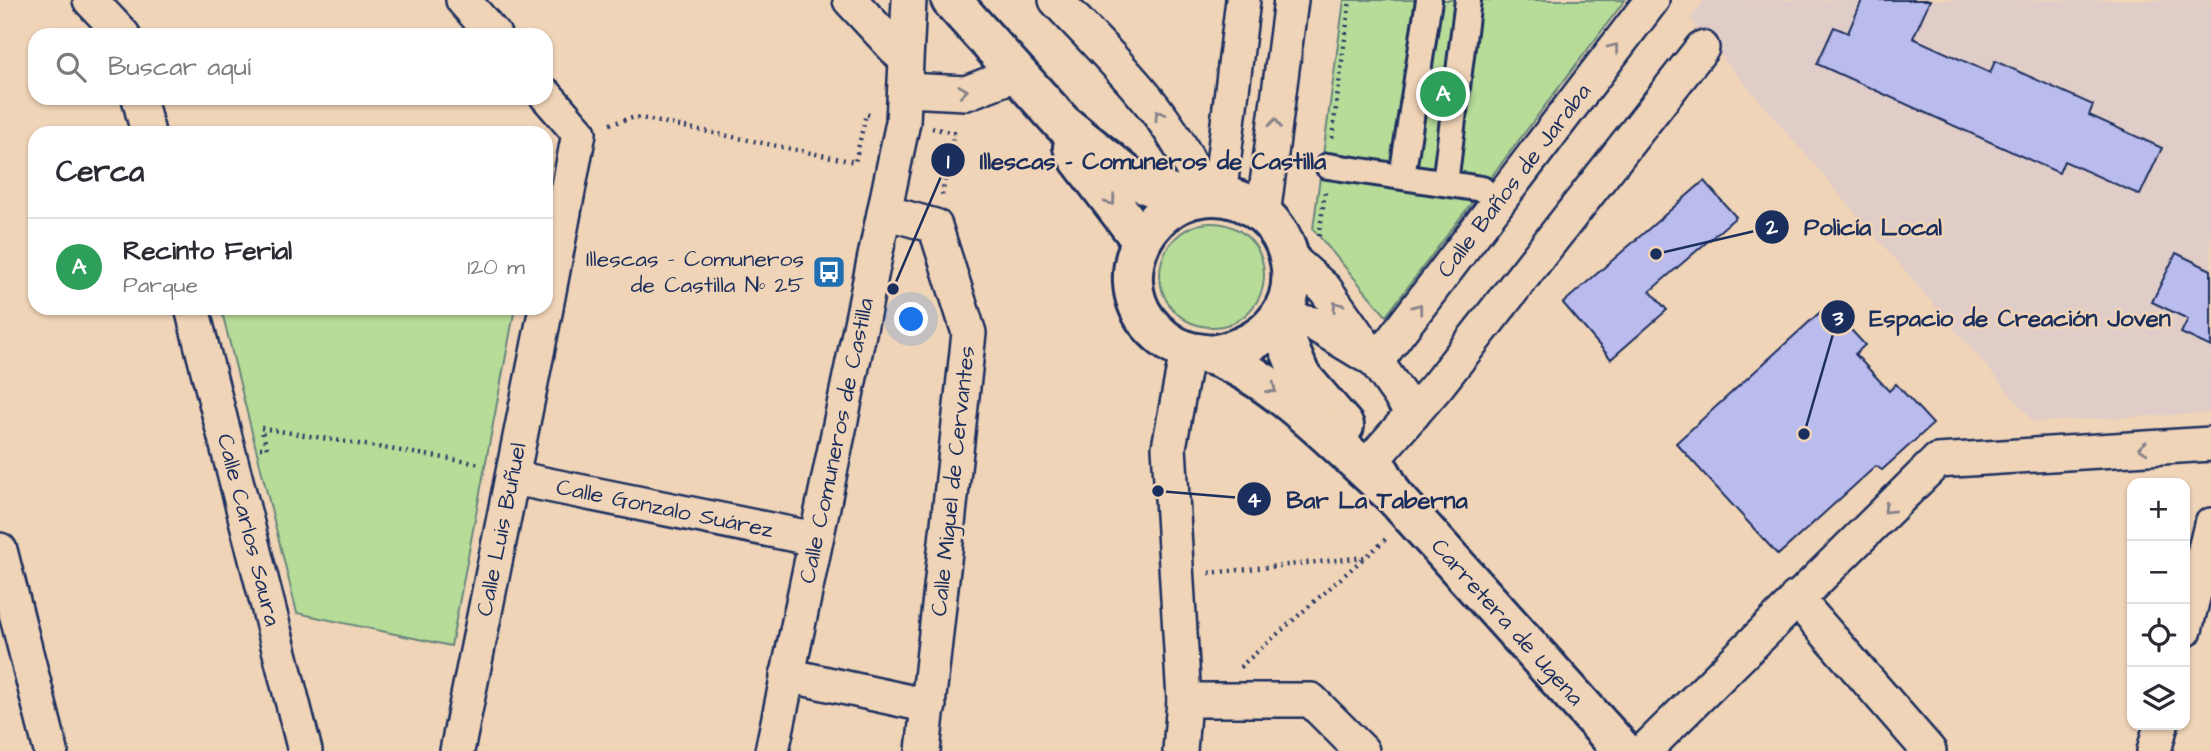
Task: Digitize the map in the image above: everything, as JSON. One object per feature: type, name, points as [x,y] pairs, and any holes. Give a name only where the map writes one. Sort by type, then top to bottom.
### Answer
[{"type":"main road","points":[[951,0],[1062,123],[1128,176],[1202,198],[1242,202],[1263,215],[1280,234],[1290,258],[1292,283],[1279,319],[1261,339],[1238,351],[1200,353]]},
{"type":"main road","points":[[1062,123],[1080,160],[1141,240]]},
{"type":"main road","points":[[1202,198],[1152,223],[1141,240],[1133,267],[1134,294],[1145,318],[1163,339],[1265,383],[1403,505]]},
{"type":"main road","name":"Carretera de Ugena","points":[[1279,319],[1300,375],[1373,459],[1403,505],[1623,751]]},
{"type":"street","points":[[90,0],[116,28]]},
{"type":"street","points":[[463,0],[488,28]]},
{"type":"street","points":[[850,0],[904,90],[966,93],[1018,73]]},
{"type":"street","name":"Calle Comuneros de Castilla","points":[[772,751],[884,212],[904,90],[909,0]]},
{"type":"street","points":[[1056,0],[1157,110],[1197,178],[1202,198]]},
{"type":"street","points":[[1202,198],[1242,0]]},
{"type":"street","points":[[1263,215],[1292,0]]},
{"type":"street","points":[[1402,177],[1429,0]]},
{"type":"street","points":[[1445,183],[1468,0]]},
{"type":"street","name":"Calle Baños de Jaraba","points":[[1376,362],[1652,0]]},
{"type":"street","points":[[1373,459],[1413,414],[1702,48]]},
{"type":"street","points":[[553,103],[579,132]]},
{"type":"street","points":[[141,105],[146,126]]},
{"type":"street","name":"Calle Luis Buñuel","points":[[553,271],[579,132]]},
{"type":"street","points":[[1328,166],[1482,189]]},
{"type":"street","points":[[884,212],[935,226]]},
{"type":"street","name":"Calle Miguel de Cervantes","points":[[923,751],[969,333],[935,226]]},
{"type":"street","points":[[1290,258],[1325,289],[1413,414]]},
{"type":"street","name":"Calle Carlos Saura","points":[[194,315],[305,751]]},
{"type":"street","name":"Calle Luis Buñuel","points":[[457,751],[502,472],[544,315]]},
{"type":"street","points":[[1279,319],[1314,324],[1376,362]]},
{"type":"street","points":[[1180,751],[1184,701],[1169,447],[1200,353]]},
{"type":"street","points":[[1644,751],[1937,461],[2211,444]]},
{"type":"street","name":"Calle Gonzalo Suárez","points":[[502,472],[815,539]]},
{"type":"street","points":[[2190,610],[2211,525]]},
{"type":"street","points":[[0,550],[11,648],[51,751]]},
{"type":"street","points":[[1796,598],[1929,751]]},
{"type":"street","points":[[787,675],[929,706]]},
{"type":"street","points":[[1184,701],[1311,700],[1362,751]]},
{"type":"street","points":[[2154,751],[2160,730]]},
{"type":"path","points":[[579,132],[636,117],[855,162],[866,114],[904,90],[954,133],[935,226]]},
{"type":"path","points":[[228,447],[267,448],[261,428],[502,472]]},
{"type":"path","points":[[1222,700],[1225,681],[1366,557],[1403,505]]},
{"type":"path","points":[[1177,576],[1366,557]]},
{"type":"shaded area","points":[[1704,0],[2211,0],[2211,413],[2034,422],[1690,19]]},
{"type":"green space","points":[[1344,0],[1625,0],[1386,316],[1313,229]]},
{"type":"green space","points":[[1212,223],[1232,227],[1249,238],[1260,255],[1264,275],[1260,295],[1249,312],[1232,323],[1212,327],[1192,323],[1175,312],[1164,295],[1160,275],[1164,255],[1175,238],[1192,227]]},
{"type":"green space","points":[[223,315],[514,315],[451,646],[297,613]]},
{"type":"building","points":[[1862,0],[1930,0],[1913,38],[1990,73],[1995,61],[2093,105],[2089,115],[2162,148],[2140,195],[2064,161],[2059,173],[1817,64],[1834,27],[1848,33]]},
{"type":"building","points":[[1704,181],[1736,217],[1650,291],[1667,310],[1611,359],[1563,303]]},
{"type":"building","points":[[2176,253],[2211,270],[2211,347],[2181,333],[2188,319],[2152,302]]},
{"type":"building","points":[[1828,305],[1865,345],[1855,354],[1889,391],[1896,384],[1933,424],[1882,470],[1876,466],[1778,555],[1676,443]]},
{"type":"place","name":"Recinto Ferial","points":[[1443,94]]},
{"type":"place","name":"Policía Local","points":[[1656,254]]},
{"type":"place","name":"Illescas - Comuneros de Castilla Nº 25","points":[[829,272]]},
{"type":"place","name":"Illescas - Comuneros de Castilla","points":[[893,289]]},
{"type":"place","name":"Espacio de Creación Joven","points":[[1804,434]]},
{"type":"place","name":"Bar La Taberna","points":[[1158,491]]}]
